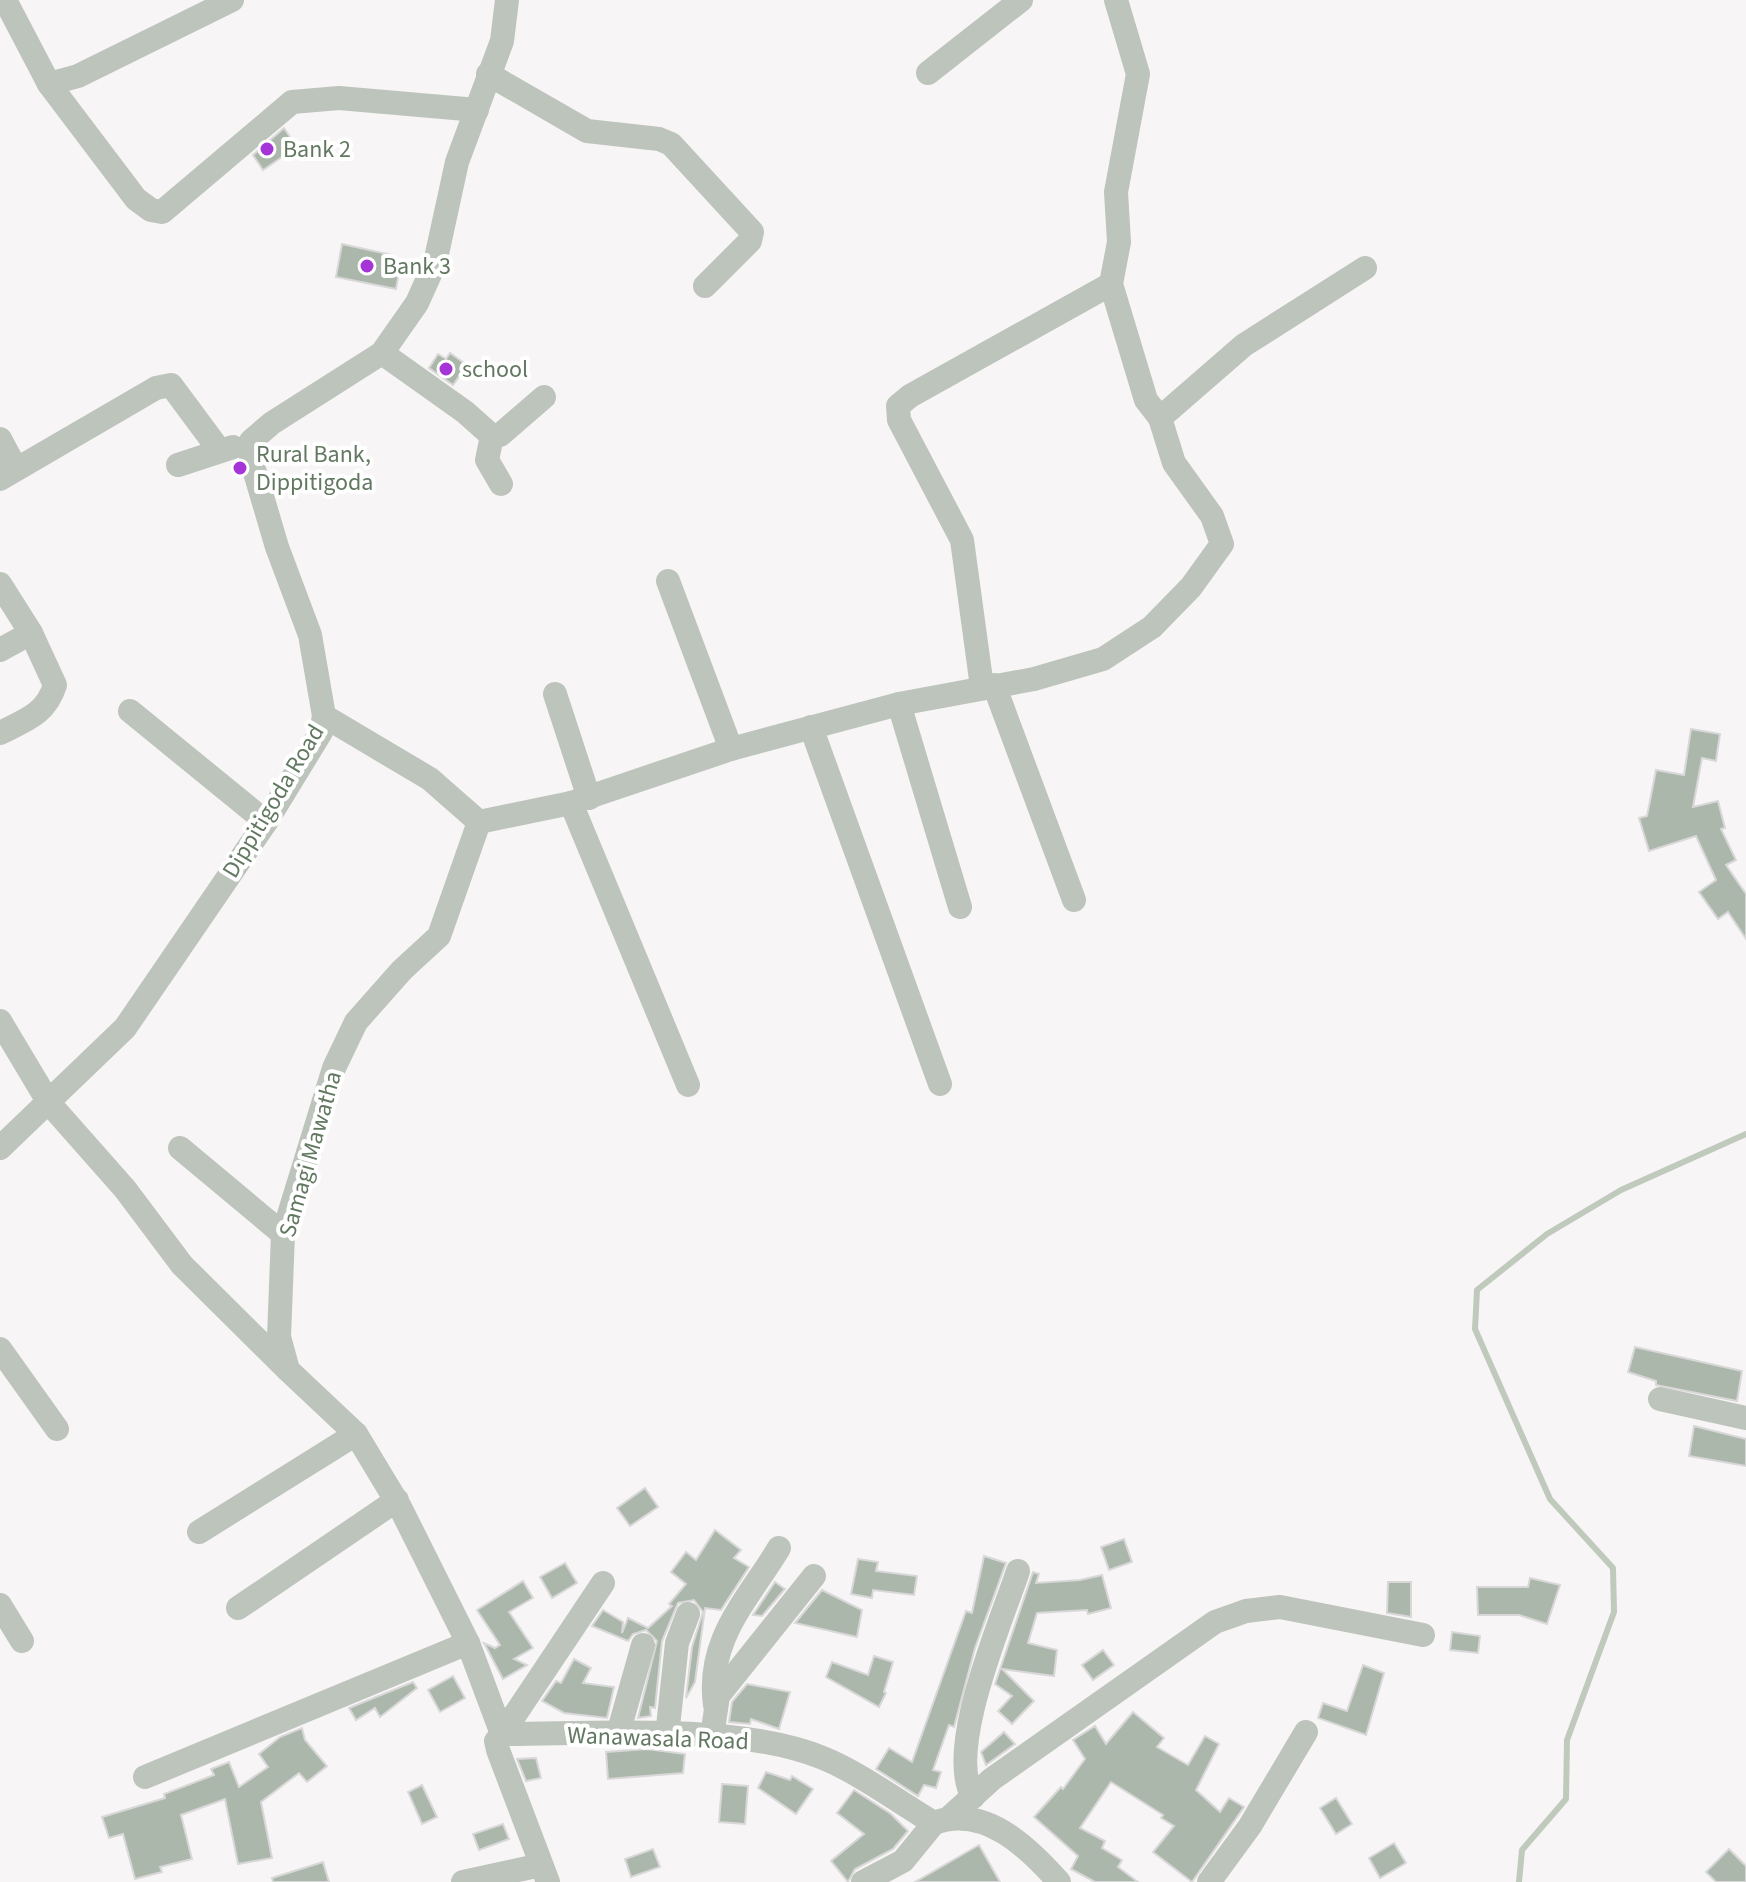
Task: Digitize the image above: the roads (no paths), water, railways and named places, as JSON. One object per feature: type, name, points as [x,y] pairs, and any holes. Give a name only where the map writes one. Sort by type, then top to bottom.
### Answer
[{"type":"street","points":[[5,0],[49,84],[136,199],[151,210],[162,212],[292,102],[339,98],[477,110]]},
{"type":"street","points":[[49,84],[78,76],[232,0]]},
{"type":"street","points":[[178,465],[252,437],[382,353],[417,303],[435,263],[457,162],[502,41],[507,0]]},
{"type":"street","points":[[928,73],[1021,0]]},
{"type":"street","points":[[324,716],[430,779],[479,822],[580,801],[731,749],[899,704],[1034,679],[1103,659],[1152,627],[1191,587],[1222,544],[1212,516],[1174,463],[1160,418],[1146,400],[1111,284],[1119,242],[1116,192],[1138,74],[1116,0]]},
{"type":"street","points":[[488,74],[587,131],[659,139],[671,144],[752,232],[750,241],[705,286]]},
{"type":"street","points":[[1160,418],[1244,345],[1365,268]]},
{"type":"street","points":[[1074,900],[988,686],[962,540],[899,420],[898,406],[910,396],[1111,284]]},
{"type":"street","points":[[382,353],[465,412],[492,436],[500,435],[544,397]]},
{"type":"street","points":[[0,439],[8,474],[156,388],[171,385],[220,451]]},
{"type":"street","points":[[492,436],[487,460],[501,484]]},
{"type":"street","name":"Dippitigoda Road","points":[[0,1148],[125,1028],[266,822],[321,732],[324,716],[310,635],[277,547],[256,478],[251,459],[252,437]]},
{"type":"street","points":[[668,581],[731,749]]},
{"type":"street","points":[[0,584],[31,633],[55,685],[50,701],[38,715],[0,733]]},
{"type":"street","points":[[0,650],[31,633]]},
{"type":"street","points":[[555,694],[580,801],[688,1085]]},
{"type":"street","points":[[899,704],[960,907]]},
{"type":"street","points":[[130,711],[266,822]]},
{"type":"street","points":[[811,727],[940,1084]]},
{"type":"street","name":"Samagi Mawatha","points":[[288,1370],[279,1337],[283,1234],[334,1068],[356,1022],[402,970],[439,936],[479,822]]},
{"type":"street","points":[[0,1021],[49,1103],[125,1189],[182,1265],[356,1434],[397,1500],[468,1643],[502,1734]]},
{"type":"street","points":[[180,1148],[283,1234]]},
{"type":"street","points":[[0,1349],[57,1429]]},
{"type":"street","points":[[1660,1399],[1746,1418]]},
{"type":"street","points":[[199,1532],[356,1434]]},
{"type":"street","points":[[238,1608],[397,1500]]},
{"type":"street","points":[[715,1705],[711,1676],[721,1636],[779,1548]]},
{"type":"street","points":[[973,1797],[963,1768],[966,1734],[1018,1571]]},
{"type":"street","points":[[712,1736],[718,1696],[814,1576]]},
{"type":"street","points":[[463,1882],[545,1874],[496,1741],[603,1583]]},
{"type":"street","points":[[0,1605],[22,1641]]},
{"type":"street","points":[[863,1882],[903,1861],[942,1820],[992,1779],[1215,1622],[1246,1611],[1280,1607],[1423,1635]]},
{"type":"street","points":[[667,1736],[677,1643],[688,1614]]},
{"type":"street","points":[[145,1777],[468,1643]]},
{"type":"street","points":[[618,1734],[643,1645]]},
{"type":"street","points":[[1209,1882],[1250,1826],[1306,1732]]},
{"type":"street","name":"Wanawasala Road","points":[[502,1734],[712,1736],[750,1739],[824,1758],[942,1820],[982,1822],[1026,1845],[1059,1882]]},
{"type":"waterway","points":[[1519,1882],[1522,1850],[1566,1799],[1567,1740],[1614,1612],[1613,1568],[1550,1499],[1475,1329],[1477,1290],[1547,1234],[1621,1190],[1746,1134]]},
{"type":"place","name":"Bank 2","points":[[267,149]]},
{"type":"place","name":"Bank 3","points":[[367,266]]},
{"type":"place","name":"school","points":[[446,369]]},
{"type":"place","name":"Rural Bank, Dippitigoda","points":[[240,468]]}]
